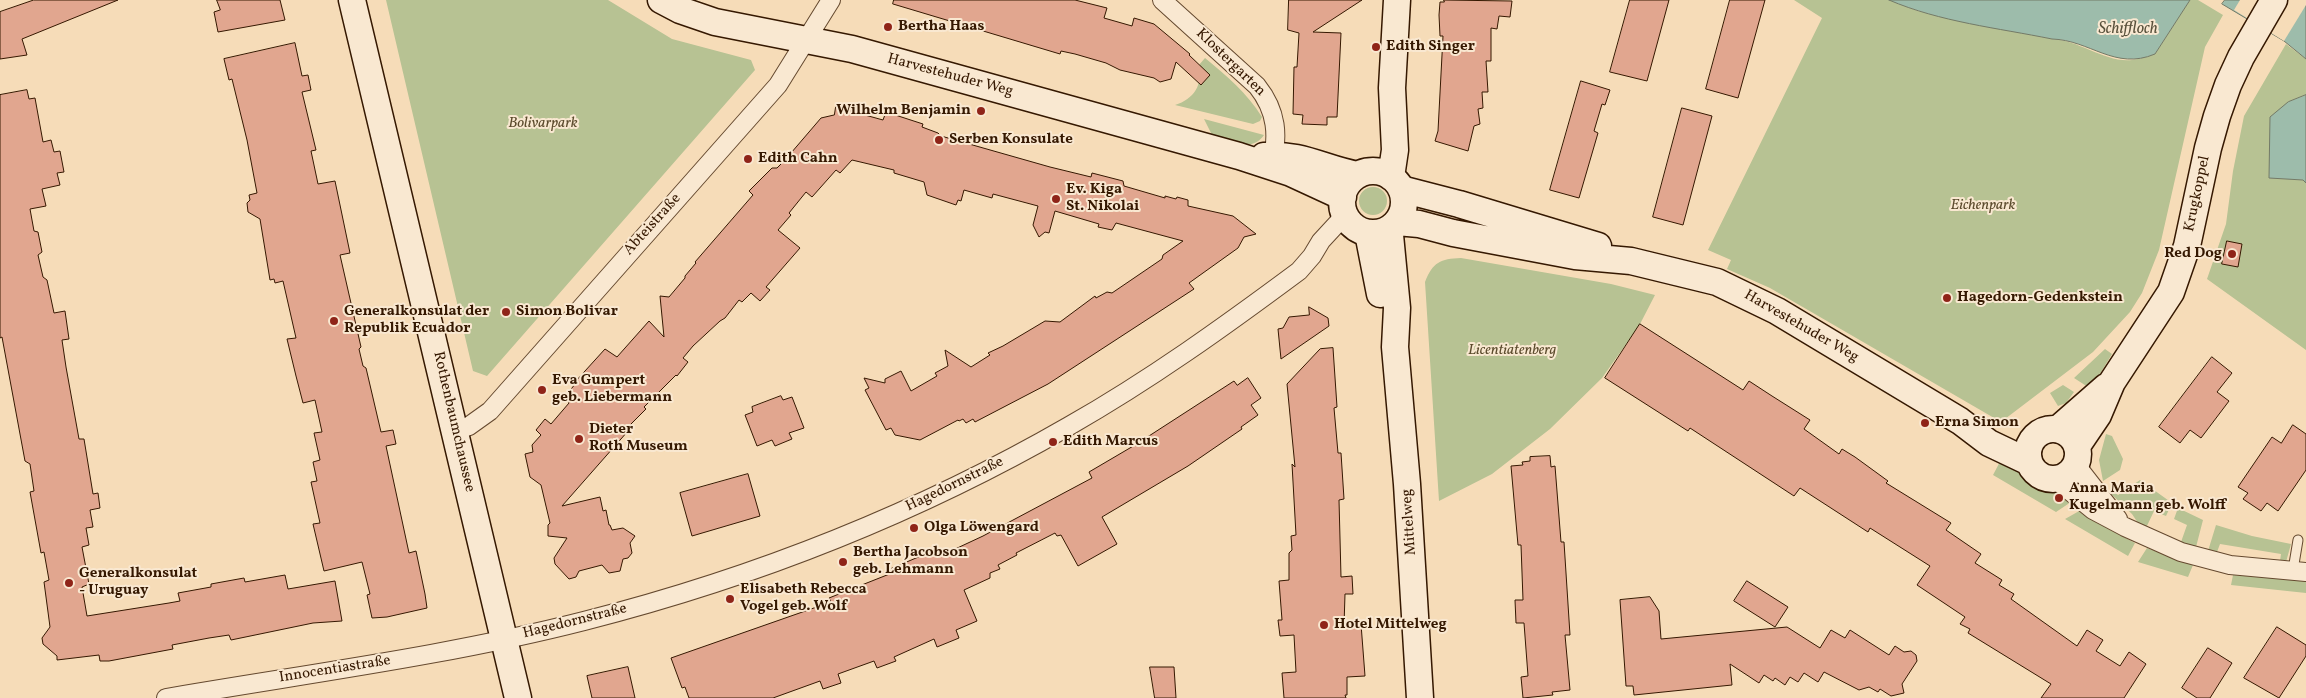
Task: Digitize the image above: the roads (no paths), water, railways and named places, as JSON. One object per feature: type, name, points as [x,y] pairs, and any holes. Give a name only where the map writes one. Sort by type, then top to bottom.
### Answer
[{"type":"street","name":"Rothenbaumchaussee","points":[[352,0],[518,698]]},
{"type":"street","name":"Harvestehuder Weg","points":[[661,0],[680,10],[715,22],[852,49],[1239,156],[1273,161],[1307,159],[1343,172],[1381,178],[1586,242],[1631,261]]},
{"type":"street","name":"Abteistraße","points":[[455,431],[468,426],[490,411],[778,85],[831,0]]},
{"type":"street","name":"Klostergarten","points":[[1162,0],[1265,95],[1276,126],[1273,161]]},
{"type":"street","points":[[1381,178],[1395,150],[1392,88],[1398,0]]},
{"type":"street","name":"Krugkoppel","points":[[2055,453],[2112,382],[2163,306],[2178,277],[2217,116],[2228,85],[2274,0]]},
{"type":"street","name":"Harvestehuder Weg","points":[[1273,161],[1344,206],[1356,228],[1419,224],[1454,233],[1575,256],[1631,261],[1696,276],[1742,293],[1777,311],[1960,421],[2055,453],[2125,528]]},
{"type":"street","points":[[1344,206],[1348,184],[1381,178]]},
{"type":"street","points":[[1381,178],[1404,207],[1386,227]]},
{"type":"street","name":"Hagedornstraße","points":[[503,638],[592,619],[747,572],[833,540],[926,500],[998,465],[1122,394],[1247,310],[1299,271],[1312,256],[1344,206]]},
{"type":"street","name":"Mittelweg","points":[[1386,227],[1374,257],[1382,310],[1395,347],[1407,484],[1420,698]]},
{"type":"street","name":"Harvestehuder Weg","points":[[2055,453],[2093,510],[2125,528],[2159,544],[2200,558],[2230,565],[2299,571]]},
{"type":"street","name":"Innocentiastraße","points":[[166,698],[418,656],[503,638]]},
{"type":"lane","points":[[2298,540],[2299,571]]},
{"type":"water","name":"Schiffloch","points":[[1889,0],[2190,0],[2155,54],[2127,59],[2066,41],[1990,28],[1928,14]]},
{"type":"water","points":[[2225,0],[2306,0],[2306,59],[2284,41],[2222,4]]},
{"type":"water","points":[[2306,95],[2306,183],[2303,180],[2269,178],[2270,117],[2288,102]]},
{"type":"place","name":"Bertha Haas","points":[[888,27]]},
{"type":"place","name":"Edith Singer","points":[[1376,47]]},
{"type":"place","name":"Wilhelm Benjamin","points":[[981,111]]},
{"type":"place","name":"Serben Konsulate","points":[[939,140]]},
{"type":"place","name":"Edith Cahn","points":[[748,159]]},
{"type":"place","name":"Ev. Kiga St. Nikolai","points":[[1056,199]]},
{"type":"place","name":"Red Dog","points":[[2232,254]]},
{"type":"place","name":"Hagedorn-Gedenkstein","points":[[1947,298]]},
{"type":"place","name":"Simon Bolivar","points":[[506,312]]},
{"type":"place","name":"Generalkonsulat der Republik Ecuador","points":[[334,321]]},
{"type":"place","name":"Eva Gumpert geb. Liebermann","points":[[542,390]]},
{"type":"place","name":"Erna Simon","points":[[1925,423]]},
{"type":"place","name":"Dieter Roth Museum","points":[[579,439]]},
{"type":"place","name":"Edith Marcus","points":[[1053,442]]},
{"type":"place","name":"Anna Maria Kugelmann geb. Wolff","points":[[2059,498]]},
{"type":"place","name":"Olga Löwengard","points":[[914,528]]},
{"type":"place","name":"Bertha Jacobson geb. Lehmann","points":[[843,562]]},
{"type":"place","name":"Generalkonsulat - Uruguay","points":[[69,583]]},
{"type":"place","name":"Elisabeth Rebecca Vogel geb. Wolf","points":[[730,599]]},
{"type":"place","name":"Hotel Mittelweg","points":[[1324,625]]},
{"type":"park label","name":"Bolivarpark","points":[[543,124]]},
{"type":"park label","name":"Eichenpark","points":[[1983,206]]},
{"type":"park label","name":"Licentiatenberg","points":[[1512,351]]}]
